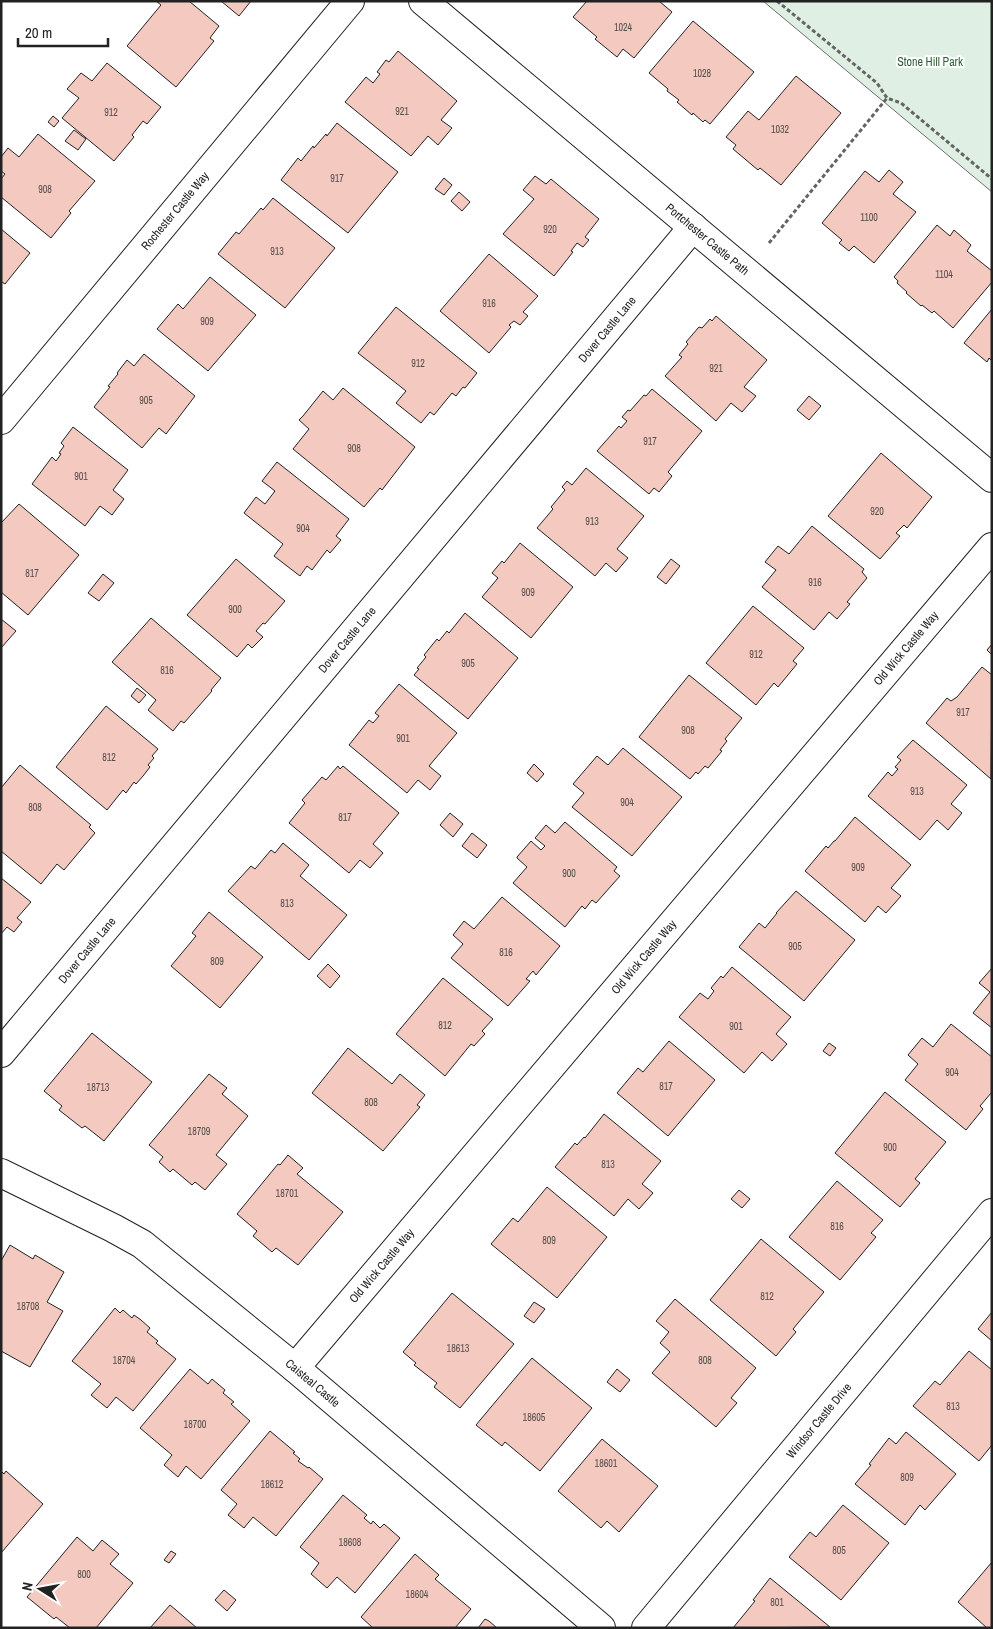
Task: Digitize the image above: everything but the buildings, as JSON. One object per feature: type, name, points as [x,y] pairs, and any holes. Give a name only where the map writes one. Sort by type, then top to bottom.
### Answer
[{"type":"street","name":"Rochester Castle Way","points":[[1,420],[350,1]]},
{"type":"street","name":"Portchester Castle Path","points":[[423,1],[992,478]]},
{"type":"street","name":"Dover Castle Lane","points":[[1,1053],[694,228]]},
{"type":"street","name":"Old Wick Castle Way","points":[[295,1368],[992,547]]},
{"type":"street","name":"Caisteal Castle","points":[[1,1173],[142,1244],[295,1368],[601,1628]]},
{"type":"street","name":"Windsor Castle Drive","points":[[646,1628],[992,1213]]},
{"type":"path","points":[[777,1],[876,83],[887,98],[901,103],[992,179]]},
{"type":"path","points":[[769,243],[887,98]]},
{"type":"green space","name":"Stone Hill Park","points":[[763,1],[992,1],[992,192]]}]
